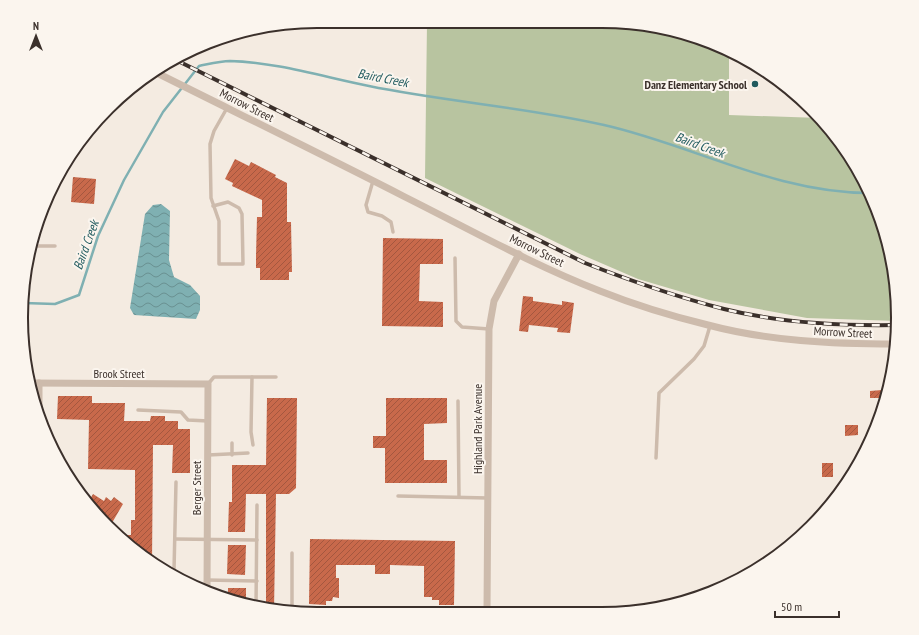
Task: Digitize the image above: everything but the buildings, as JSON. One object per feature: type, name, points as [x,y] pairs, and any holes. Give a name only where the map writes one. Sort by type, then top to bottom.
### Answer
[{"type":"street","name":"Morrow Street","points":[[161,75],[228,107],[519,254],[600,291],[637,305],[710,326],[813,342],[890,344]]},
{"type":"street","name":"Highland Park Avenue","points":[[487,607],[489,329],[494,300],[519,254]]},
{"type":"street","name":"Brook Street","points":[[39,383],[208,384]]},
{"type":"street","points":[[39,383],[39,396]]},
{"type":"street","name":"Berger Street","points":[[207,585],[208,384]]},
{"type":"lane","points":[[213,206],[228,202],[239,208],[242,214],[243,264],[219,264],[218,221],[210,198],[210,144],[214,131],[228,107]]},
{"type":"lane","points":[[373,181],[366,205],[368,212],[382,216],[391,222],[393,232]]},
{"type":"lane","points":[[37,246],[55,246]]},
{"type":"lane","points":[[455,258],[456,321],[462,327],[489,329]]},
{"type":"lane","points":[[656,458],[659,393],[694,359],[704,346],[710,326]]},
{"type":"lane","points":[[208,384],[214,377],[276,378]]},
{"type":"lane","points":[[252,377],[251,432],[253,445]]},
{"type":"lane","points":[[458,401],[459,497]]},
{"type":"lane","points":[[138,410],[180,412],[188,420],[208,421]]},
{"type":"lane","points":[[232,443],[232,455]]},
{"type":"lane","points":[[208,455],[248,453]]},
{"type":"lane","points":[[174,569],[176,482]]},
{"type":"lane","points":[[398,496],[488,498]]},
{"type":"lane","points":[[256,600],[257,505]]},
{"type":"lane","points":[[175,539],[257,540]]},
{"type":"lane","points":[[292,553],[292,606]]},
{"type":"lane","points":[[207,580],[257,581]]},
{"type":"green space","points":[[427,28],[602,28],[639,30],[695,43],[729,58],[729,115],[810,118],[831,141],[861,189],[876,224],[889,280],[891,321],[807,318],[709,300],[638,279],[580,254],[425,178]]},
{"type":"water","points":[[161,204],[170,211],[169,260],[174,277],[190,285],[200,296],[200,310],[196,319],[134,315],[130,308],[145,214],[153,205]]},
{"type":"waterway","name":"Baird Creek","points":[[29,303],[55,304],[79,295],[98,236],[124,180],[163,112],[199,66],[222,62],[230,61],[264,64],[300,70],[398,92],[575,119],[637,134],[768,177],[835,191],[863,193]]},
{"type":"railway","points":[[181,62],[585,263],[620,276],[671,294],[724,309],[767,318],[810,323],[891,325]]},
{"type":"place","name":"Danz Elementary School","points":[[755,84]]}]
